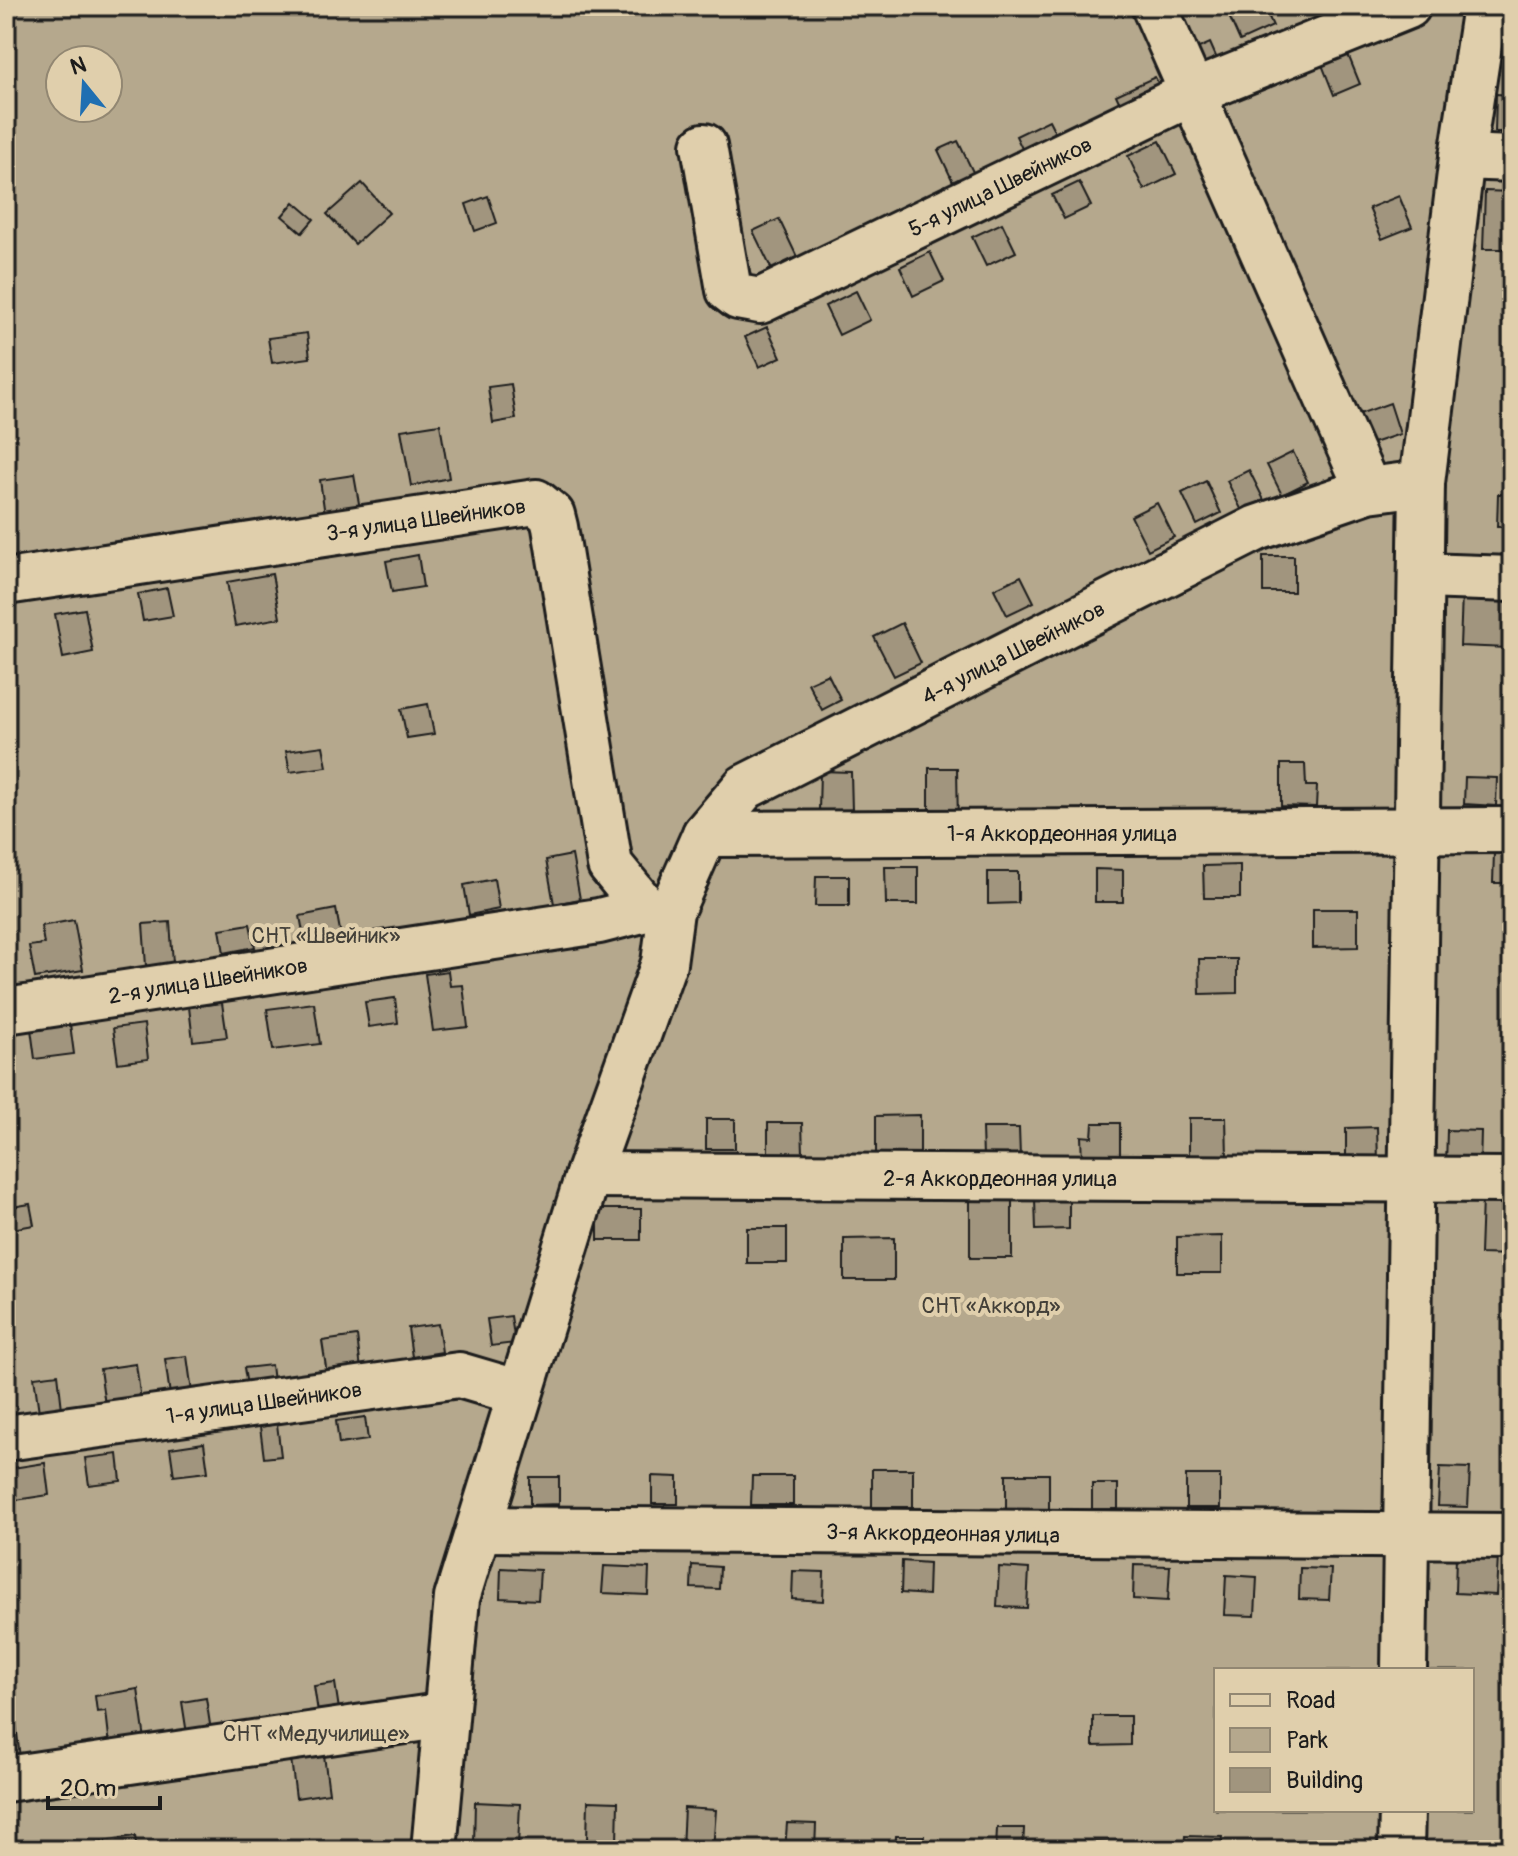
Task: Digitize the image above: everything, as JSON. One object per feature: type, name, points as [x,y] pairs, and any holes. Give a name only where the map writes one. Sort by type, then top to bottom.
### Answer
[{"type":"street","points":[[1154,6],[1368,490]]},
{"type":"street","name":"5-я улица Швейников","points":[[704,146],[729,290],[738,297],[760,301],[1192,93],[1408,6]]},
{"type":"street","points":[[1404,1668],[1423,576],[1422,483],[1462,157],[1485,6]]},
{"type":"street","points":[[1462,157],[1512,159]]},
{"type":"street","name":"4-я улица Швейников","points":[[434,1850],[457,1598],[588,1175],[664,963],[658,910],[705,834],[745,787],[1257,528],[1368,490],[1422,483]]},
{"type":"street","name":"3-я улица Швейников","points":[[6,582],[536,502],[545,506],[555,527],[610,865],[658,910]]},
{"type":"street","points":[[1423,576],[1512,579]]},
{"type":"street","name":"1-я Аккордеонная улица","points":[[705,834],[1512,830]]},
{"type":"street","name":"2-я улица Швейников","points":[[6,1011],[658,910]]},
{"type":"street","name":"2-я Аккордеонная улица","points":[[588,1175],[1512,1180]]},
{"type":"street","name":"1-я улица Швейников","points":[[6,1438],[459,1375],[520,1393]]},
{"type":"street","name":"3-я Аккордеонная улица","points":[[479,1529],[1407,1538],[1512,1536]]},
{"type":"street","points":[[6,1779],[446,1715]]},
{"type":"street","points":[[1401,1850],[1402,1812]]},
{"type":"green space","points":[[6,6],[1512,6],[1512,1850],[6,1850]]},
{"type":"building","points":[[1247,6],[1264,6],[1273,26],[1240,41],[1228,14]]},
{"type":"building","points":[[1210,43],[1221,68],[1201,77],[1190,52]]},
{"type":"building","points":[[1347,52],[1360,84],[1334,95],[1321,62]]},
{"type":"building","points":[[1155,77],[1167,100],[1127,119],[1116,95]]},
{"type":"building","points":[[1496,94],[1512,95],[1512,132],[1495,132]]},
{"type":"building","points":[[1049,120],[1059,140],[1025,155],[1016,136]]},
{"type":"building","points":[[958,141],[975,176],[955,186],[938,150]]},
{"type":"building","points":[[1160,141],[1176,174],[1144,190],[1128,156]]},
{"type":"building","points":[[1079,182],[1091,206],[1064,219],[1052,195]]},
{"type":"building","points":[[362,183],[389,213],[355,244],[327,214]]},
{"type":"building","points":[[1485,191],[1512,192],[1512,249],[1483,249]]},
{"type":"building","points":[[488,196],[497,223],[475,231],[466,204]]},
{"type":"building","points":[[1399,196],[1412,227],[1382,239],[1369,208]]},
{"type":"building","points":[[294,202],[314,219],[302,233],[282,216]]},
{"type":"building","points":[[779,219],[798,259],[772,270],[753,231]]},
{"type":"building","points":[[1002,223],[1016,252],[986,266],[972,237]]},
{"type":"building","points":[[930,252],[944,281],[913,296],[900,267]]},
{"type":"building","points":[[856,291],[870,320],[839,335],[825,306]]},
{"type":"building","points":[[767,327],[781,357],[759,367],[745,337]]},
{"type":"building","points":[[307,333],[310,358],[272,363],[268,338]]},
{"type":"building","points":[[511,384],[516,419],[493,423],[488,387]]},
{"type":"building","points":[[1390,403],[1400,434],[1370,444],[1359,414]]},
{"type":"building","points":[[440,424],[449,478],[411,486],[401,430]]},
{"type":"building","points":[[1293,452],[1308,482],[1282,495],[1267,465]]},
{"type":"building","points":[[1249,470],[1264,500],[1242,511],[1227,481]]},
{"type":"building","points":[[354,475],[360,509],[325,515],[320,480]]},
{"type":"building","points":[[1206,481],[1221,513],[1197,525],[1182,493]]},
{"type":"building","points":[[1498,494],[1512,494],[1512,527],[1497,527]]},
{"type":"building","points":[[1157,503],[1174,537],[1148,550],[1131,516]]},
{"type":"building","points":[[418,555],[423,587],[392,592],[386,561]]},
{"type":"building","points":[[1263,556],[1294,556],[1294,592],[1263,592]]},
{"type":"building","points":[[272,574],[280,618],[235,626],[227,582]]},
{"type":"building","points":[[1021,576],[1034,602],[1007,615],[994,589]]},
{"type":"building","points":[[167,588],[173,616],[143,621],[138,594]]},
{"type":"building","points":[[1462,594],[1510,596],[1508,648],[1460,646]]},
{"type":"building","points":[[6,609],[15,644],[6,646]]},
{"type":"building","points":[[85,609],[93,652],[63,658],[55,614]]},
{"type":"building","points":[[902,623],[921,663],[894,676],[874,637]]},
{"type":"building","points":[[828,674],[841,700],[822,710],[808,683]]},
{"type":"building","points":[[428,704],[434,734],[407,738],[401,709]]},
{"type":"building","points":[[323,746],[327,767],[290,772],[286,751]]},
{"type":"building","points":[[1281,764],[1305,764],[1306,786],[1317,786],[1316,807],[1281,806]]},
{"type":"building","points":[[929,768],[957,768],[958,825],[929,825]]},
{"type":"building","points":[[820,771],[851,772],[852,811],[819,811]]},
{"type":"building","points":[[1465,777],[1497,778],[1496,806],[1464,804]]},
{"type":"building","points":[[1494,852],[1512,852],[1512,883],[1493,883]]},
{"type":"building","points":[[572,855],[580,899],[554,904],[546,860]]},
{"type":"building","points":[[1240,865],[1240,898],[1204,898],[1203,866]]},
{"type":"building","points":[[885,867],[918,867],[918,904],[886,904]]},
{"type":"building","points":[[1095,869],[1123,870],[1123,902],[1095,902]]},
{"type":"building","points":[[988,872],[1018,872],[1018,903],[988,904]]},
{"type":"building","points":[[816,876],[849,876],[849,906],[815,906]]},
{"type":"building","points":[[494,879],[499,909],[469,915],[464,885]]},
{"type":"building","points":[[336,909],[341,936],[305,943],[300,916]]},
{"type":"building","points":[[1313,909],[1358,909],[1358,947],[1313,948]]},
{"type":"building","points":[[74,920],[83,970],[35,978],[29,946],[44,944],[41,926]]},
{"type":"building","points":[[170,922],[173,963],[146,966],[143,924]]},
{"type":"building","points":[[250,924],[255,947],[224,953],[220,929]]},
{"type":"building","points":[[1199,959],[1237,959],[1237,993],[1200,994]]},
{"type":"building","points":[[448,971],[450,986],[463,985],[468,1027],[433,1031],[425,974]]},
{"type":"building","points":[[395,998],[398,1023],[369,1027],[365,1002]]},
{"type":"building","points":[[222,1003],[227,1037],[193,1041],[189,1007]]},
{"type":"building","points":[[314,1003],[320,1044],[273,1050],[267,1009]]},
{"type":"building","points":[[70,1024],[74,1054],[35,1059],[31,1029]]},
{"type":"building","points":[[144,1024],[148,1059],[118,1063],[113,1028]]},
{"type":"building","points":[[920,1115],[920,1154],[876,1155],[876,1116]]},
{"type":"building","points":[[1189,1118],[1226,1118],[1227,1157],[1189,1157]]},
{"type":"building","points":[[706,1119],[735,1119],[735,1149],[706,1149]]},
{"type":"building","points":[[768,1123],[802,1123],[803,1153],[768,1153]]},
{"type":"building","points":[[1093,1123],[1120,1123],[1120,1161],[1082,1162],[1081,1136],[1092,1137]]},
{"type":"building","points":[[1377,1127],[1378,1161],[1346,1161],[1346,1128]]},
{"type":"building","points":[[982,1128],[1019,1128],[1020,1157],[983,1157]]},
{"type":"building","points":[[1447,1130],[1481,1131],[1480,1168],[1446,1166]]},
{"type":"building","points":[[970,1191],[1012,1191],[1012,1258],[970,1258]]},
{"type":"building","points":[[1482,1198],[1512,1199],[1512,1255],[1480,1254]]},
{"type":"building","points":[[1035,1199],[1069,1199],[1069,1229],[1036,1230]]},
{"type":"building","points":[[30,1204],[34,1225],[6,1230],[6,1208]]},
{"type":"building","points":[[598,1209],[641,1209],[641,1240],[598,1240]]},
{"type":"building","points":[[747,1228],[787,1228],[787,1263],[747,1263]]},
{"type":"building","points":[[1222,1236],[1222,1273],[1177,1273],[1177,1237]]},
{"type":"building","points":[[894,1238],[894,1280],[844,1280],[844,1239]]},
{"type":"building","points":[[511,1316],[515,1343],[491,1346],[487,1319]]},
{"type":"building","points":[[438,1324],[442,1352],[412,1357],[408,1328]]},
{"type":"building","points":[[357,1336],[361,1370],[327,1374],[322,1341]]},
{"type":"building","points":[[187,1356],[192,1392],[170,1395],[165,1359]]},
{"type":"building","points":[[136,1364],[141,1400],[105,1405],[100,1369]]},
{"type":"building","points":[[271,1365],[273,1382],[247,1386],[244,1368]]},
{"type":"building","points":[[58,1374],[62,1409],[39,1412],[34,1377]]},
{"type":"building","points":[[365,1417],[368,1440],[339,1444],[336,1421]]},
{"type":"building","points":[[277,1424],[281,1456],[264,1458],[260,1427]]},
{"type":"building","points":[[204,1443],[208,1472],[174,1476],[170,1448]]},
{"type":"building","points":[[118,1454],[121,1481],[89,1485],[85,1458]]},
{"type":"building","points":[[45,1463],[49,1495],[9,1501],[6,1469]]},
{"type":"building","points":[[1440,1467],[1470,1468],[1468,1507],[1438,1506]]},
{"type":"building","points":[[872,1469],[913,1469],[913,1507],[872,1507]]},
{"type":"building","points":[[1006,1474],[1049,1474],[1049,1511],[1006,1511]]},
{"type":"building","points":[[1186,1475],[1220,1475],[1220,1508],[1186,1508]]},
{"type":"building","points":[[652,1476],[678,1477],[678,1504],[652,1504]]},
{"type":"building","points":[[752,1476],[793,1476],[793,1505],[751,1505]]},
{"type":"building","points":[[530,1477],[559,1477],[559,1504],[530,1505]]},
{"type":"building","points":[[1092,1484],[1118,1484],[1118,1509],[1092,1509]]},
{"type":"building","points":[[1456,1555],[1498,1556],[1496,1595],[1455,1593]]},
{"type":"building","points":[[902,1561],[929,1563],[928,1595],[901,1593]]},
{"type":"building","points":[[692,1565],[720,1567],[719,1589],[691,1588]]},
{"type":"building","points":[[1134,1565],[1170,1566],[1168,1601],[1133,1599]]},
{"type":"building","points":[[604,1566],[649,1568],[648,1595],[602,1593]]},
{"type":"building","points":[[999,1567],[1029,1569],[1027,1608],[997,1607]]},
{"type":"building","points":[[501,1568],[540,1570],[538,1600],[500,1598]]},
{"type":"building","points":[[1300,1568],[1331,1569],[1329,1600],[1299,1599]]},
{"type":"building","points":[[793,1571],[824,1572],[823,1601],[792,1599]]},
{"type":"building","points":[[1226,1575],[1257,1577],[1255,1616],[1224,1615]]},
{"type":"building","points":[[335,1683],[340,1716],[319,1719],[314,1686]]},
{"type":"building","points":[[138,1689],[145,1740],[110,1746],[106,1711],[97,1712],[95,1696]]},
{"type":"building","points":[[206,1698],[211,1731],[187,1734],[182,1702]]},
{"type":"building","points":[[15,1716],[20,1758],[6,1759],[6,1718]]},
{"type":"building","points":[[1093,1716],[1130,1716],[1130,1745],[1093,1746]]},
{"type":"building","points":[[324,1755],[329,1793],[296,1798],[291,1759]]},
{"type":"building","points":[[588,1801],[618,1802],[617,1842],[587,1840]]},
{"type":"building","points":[[475,1802],[520,1804],[518,1846],[474,1844]]},
{"type":"building","points":[[684,1808],[716,1810],[713,1850],[682,1848]]},
{"type":"building","points":[[787,1823],[816,1824],[815,1850],[785,1850]]},
{"type":"building","points":[[997,1828],[1024,1828],[1023,1850],[996,1850]]},
{"type":"building","points":[[135,1836],[137,1850],[96,1850],[95,1842]]},
{"type":"building","points":[[896,1836],[924,1836],[923,1850],[895,1850]]},
{"type":"building","points":[[1185,1836],[1222,1837],[1221,1850],[1184,1850]]},
{"type":"building","points":[[1088,1842],[1117,1843],[1116,1850],[1088,1850]]},
{"type":"building","points":[[1281,1842],[1312,1844],[1312,1850],[1280,1850]]},
{"type":"park label","name":"СНТ «Швейник»","points":[[326,935]]},
{"type":"park label","name":"СНТ «Аккорд»","points":[[991,1305]]},
{"type":"park label","name":"СНТ «Медучилище»","points":[[316,1733]]}]
